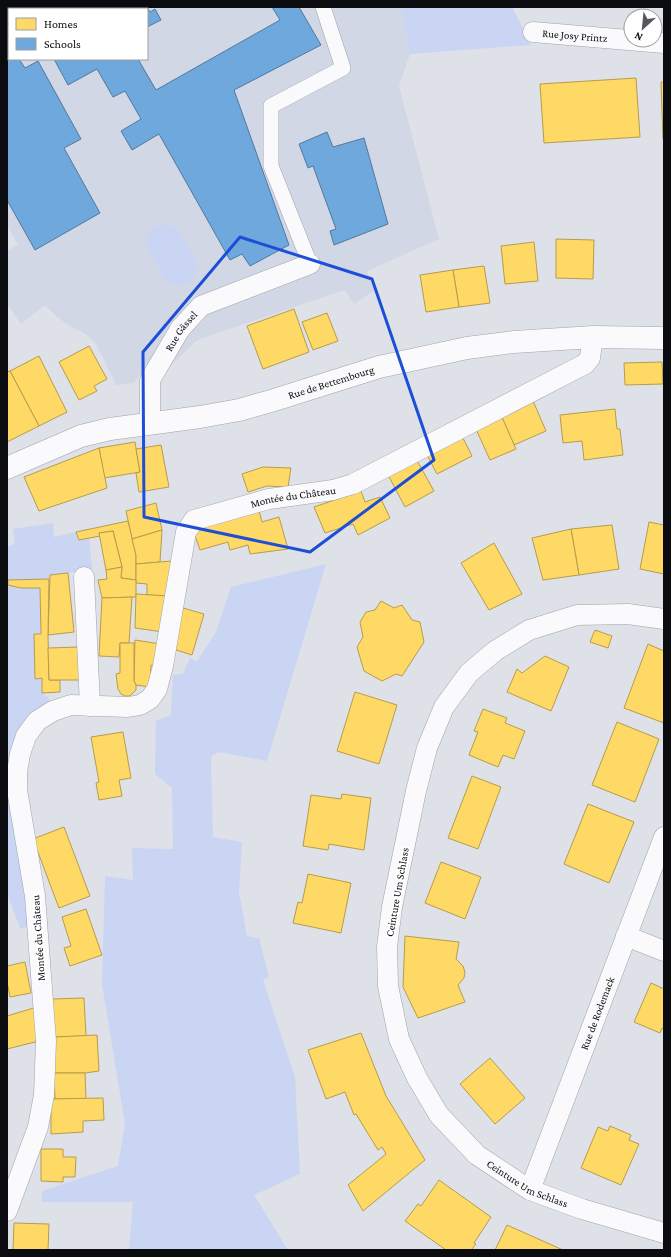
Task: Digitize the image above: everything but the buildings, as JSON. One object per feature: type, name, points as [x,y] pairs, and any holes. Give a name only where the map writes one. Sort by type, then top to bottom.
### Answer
[{"type":"main road","name":"Rue de Bettembourg","points":[[7,468],[81,436],[110,429],[200,417],[239,410],[379,367],[421,357],[467,348],[514,342],[593,337],[664,338]]},
{"type":"street","points":[[310,264],[271,166],[272,106],[343,68],[323,7]]},
{"type":"street","name":"Rue Josy Printz","points":[[533,32],[664,43]]},
{"type":"street","name":"Rue Gässel","points":[[150,423],[150,380],[180,329],[201,306],[310,264]]},
{"type":"street","name":"Montée du Château","points":[[7,1211],[38,1127],[44,1095],[46,1041],[35,896],[17,790],[17,772],[20,754],[26,736],[37,721],[53,711],[71,705],[128,707],[140,705],[150,700],[157,689],[163,666],[186,532],[194,520],[269,499],[333,490],[353,484],[585,364],[590,358],[593,337]]},
{"type":"street","points":[[84,577],[90,706]]},
{"type":"street","name":"Ceinture Um Schlass","points":[[664,619],[628,614],[577,615],[529,630],[495,651],[469,673],[444,707],[427,748],[416,791],[392,907],[388,947],[388,986],[399,1039],[417,1078],[439,1114],[477,1155],[530,1190],[582,1209],[664,1233]]},
{"type":"street","name":"Rue de Rodemack","points":[[530,1190],[664,838]]},
{"type":"street","points":[[626,936],[664,951]]},
{"type":"highlighted area","points":[[240,237],[372,279],[434,460],[310,552],[144,517],[143,352]]},
{"type":"shaded area","points":[[7,7],[401,7],[410,54],[399,86],[439,239],[367,271],[374,291],[354,304],[344,290],[196,341],[170,366],[154,354],[134,383],[116,385],[96,344],[84,333],[57,317],[45,305],[21,324],[7,304],[7,251],[18,245],[7,225]]},
{"type":"shaded area","points":[[401,7],[512,7],[531,45],[410,54]]},
{"type":"shaded area","points":[[168,224],[178,229],[197,263],[197,271],[190,281],[177,286],[166,281],[146,244],[148,235],[153,227]]},
{"type":"shaded area","points":[[53,523],[54,537],[88,529],[92,569],[50,575],[49,579],[8,580],[21,588],[40,588],[41,634],[34,634],[35,679],[42,678],[42,693],[49,698],[50,704],[18,733],[23,877],[28,927],[20,928],[7,893],[7,547],[15,543],[13,529]]},
{"type":"shaded area","points":[[326,564],[267,761],[220,752],[212,755],[211,760],[213,837],[242,842],[239,892],[247,936],[259,938],[269,977],[263,980],[295,1077],[300,1174],[254,1195],[288,1250],[129,1250],[133,1202],[42,1202],[42,1191],[118,1166],[125,1124],[102,984],[105,876],[133,880],[132,848],[173,849],[172,788],[155,774],[156,721],[171,715],[173,675],[183,674],[190,658],[197,661],[216,632],[231,587]]}]
